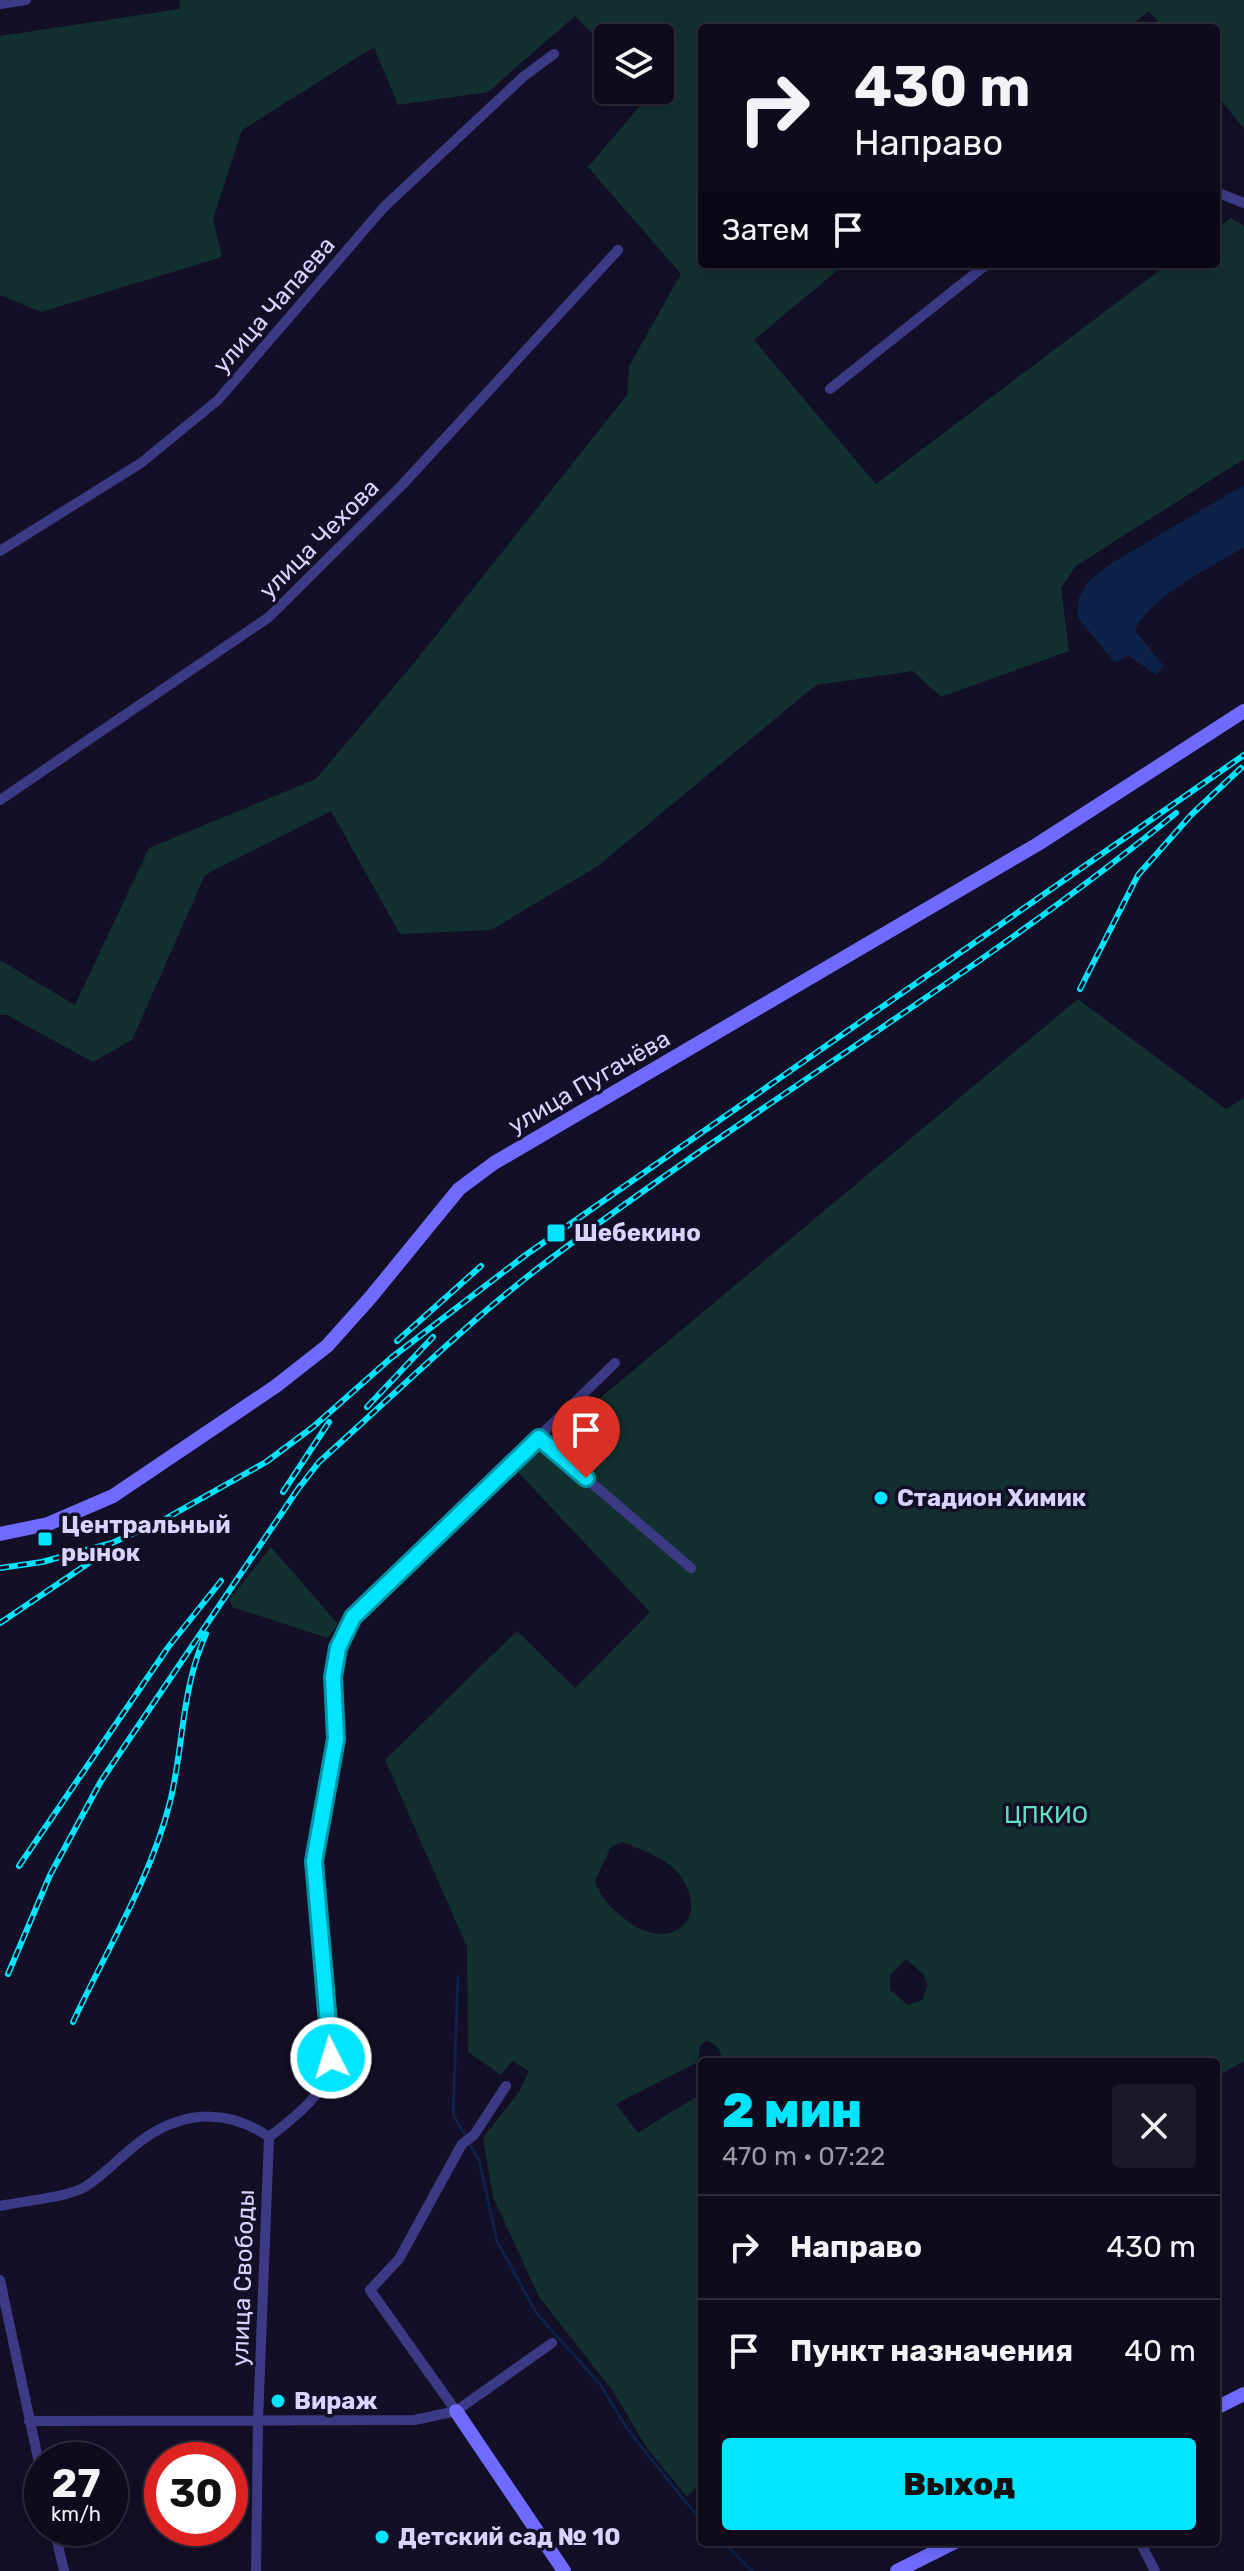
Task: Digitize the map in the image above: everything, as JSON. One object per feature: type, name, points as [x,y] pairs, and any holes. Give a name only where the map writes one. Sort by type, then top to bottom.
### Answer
[{"type":"street","points":[[0,4],[26,0]]},
{"type":"street","name":"улица Чапаева","points":[[0,551],[141,463],[218,400],[384,207],[523,77],[554,54]]},
{"type":"street","points":[[1220,194],[1244,203]]},
{"type":"street","name":"улица Чехова","points":[[0,800],[269,617],[403,484],[618,250]]},
{"type":"street","points":[[830,389],[982,268]]},
{"type":"street","name":"улица Пугачёва","points":[[0,1534],[48,1524],[113,1496],[276,1386],[327,1346],[459,1189],[494,1163],[1038,844],[1244,711]]},
{"type":"street","points":[[0,2206],[83,2188],[149,2135],[182,2122],[215,2115],[246,2121],[269,2137],[293,2118],[325,2084],[331,2058],[314,1861],[336,1739],[333,1677],[338,1648],[353,1617],[615,1363]]},
{"type":"street","points":[[539,1438],[691,1568]]},
{"type":"street","points":[[506,2086],[474,2135],[462,2144],[399,2259],[370,2290],[564,2571]]},
{"type":"street","name":"улица Свободы","points":[[256,2571],[258,2420],[269,2137]]},
{"type":"street","points":[[0,2280],[34,2442]]},
{"type":"street","points":[[29,2421],[415,2420],[456,2411],[552,2343]]},
{"type":"street","points":[[1220,2406],[1244,2394]]},
{"type":"street","points":[[58,2546],[64,2571]]},
{"type":"street","points":[[897,2571],[947,2546]]},
{"type":"street","points":[[1142,2546],[1155,2571]]},
{"type":"green space","points":[[179,0],[1244,0],[1244,129],[1220,99],[1220,24],[1160,24],[1149,11],[1133,24],[698,24],[698,268],[840,268],[754,340],[876,484],[1163,268],[1220,268],[1220,226],[1231,218],[1244,226],[1244,459],[1076,566],[1061,588],[1069,651],[941,697],[913,671],[816,685],[598,866],[491,930],[400,934],[331,811],[205,875],[132,1040],[93,1062],[7,1015],[0,1015],[0,960],[75,1005],[149,848],[316,779],[414,663],[627,395],[629,366],[681,274],[588,167],[642,104],[674,104],[674,24],[594,24],[594,36],[575,16],[488,92],[398,105],[374,47],[242,130],[213,219],[222,257],[41,312],[0,295],[0,36],[180,9]]},
{"type":"green space","name":"ЦПКИО","points":[[1078,999],[1226,1109],[1244,1098],[1244,2061],[1220,2075],[1220,2058],[723,2058],[717,2047],[707,2040],[700,2046],[698,2062],[616,2104],[638,2133],[698,2096],[698,2485],[687,2497],[647,2448],[613,2391],[539,2297],[493,2197],[483,2138],[519,2092],[529,2071],[512,2061],[501,2075],[468,2052],[467,1947],[385,1760],[517,1631],[575,1688],[650,1612],[515,1469]],"holes":[[[622,1842],[676,1870],[689,1893],[691,1907],[688,1919],[680,1928],[669,1933],[656,1934],[641,1929],[620,1915],[603,1898],[595,1881],[611,1847]],[[906,1959],[924,1975],[928,1985],[922,2000],[908,2005],[890,1990],[890,1975]]]},
{"type":"green space","points":[[271,1547],[338,1624],[328,1638],[232,1607],[230,1599]]},
{"type":"water","points":[[1244,485],[1244,547],[1167,595],[1142,619],[1135,631],[1164,666],[1156,675],[1128,655],[1115,663],[1077,616],[1079,598],[1088,582],[1112,563]]},
{"type":"waterway","points":[[458,1977],[453,2114],[479,2160],[497,2241],[537,2314],[600,2384],[628,2430],[698,2517]]},
{"type":"waterway","points":[[727,2546],[752,2571]]},
{"type":"railway","points":[[0,1568],[42,1562],[112,1543],[165,1519],[266,1462],[313,1427],[391,1358],[527,1254],[1244,755]]},
{"type":"railway","points":[[1080,989],[1138,875],[1192,814],[1241,768]]},
{"type":"railway","points":[[295,1493],[319,1462],[456,1337],[541,1266],[699,1152],[1021,931],[1176,813]]},
{"type":"railway","points":[[397,1341],[481,1266]]},
{"type":"railway","points":[[367,1407],[433,1337]]},
{"type":"railway","points":[[283,1492],[329,1422]]},
{"type":"railway","points":[[8,1974],[50,1875],[101,1781],[300,1486]]},
{"type":"railway","points":[[0,1623],[105,1552]]},
{"type":"railway","points":[[19,1866],[169,1646],[221,1581]]},
{"type":"railway","points":[[73,2022],[140,1886],[162,1830],[175,1781],[192,1675],[206,1634]]},
{"type":"place","name":"Шебекино","points":[[556,1233]]},
{"type":"place","name":"Стадион Химик","points":[[881,1498]]},
{"type":"place","name":"Центральный рынок","points":[[45,1539]]},
{"type":"place","name":"Вираж","points":[[278,2401]]},
{"type":"place","name":"Детский сад № 10","points":[[382,2537]]},
{"type":"route","points":[[331,2058],[314,1861],[336,1739],[333,1677],[338,1648],[353,1617],[445,1525],[539,1438],[586,1478]]}]
